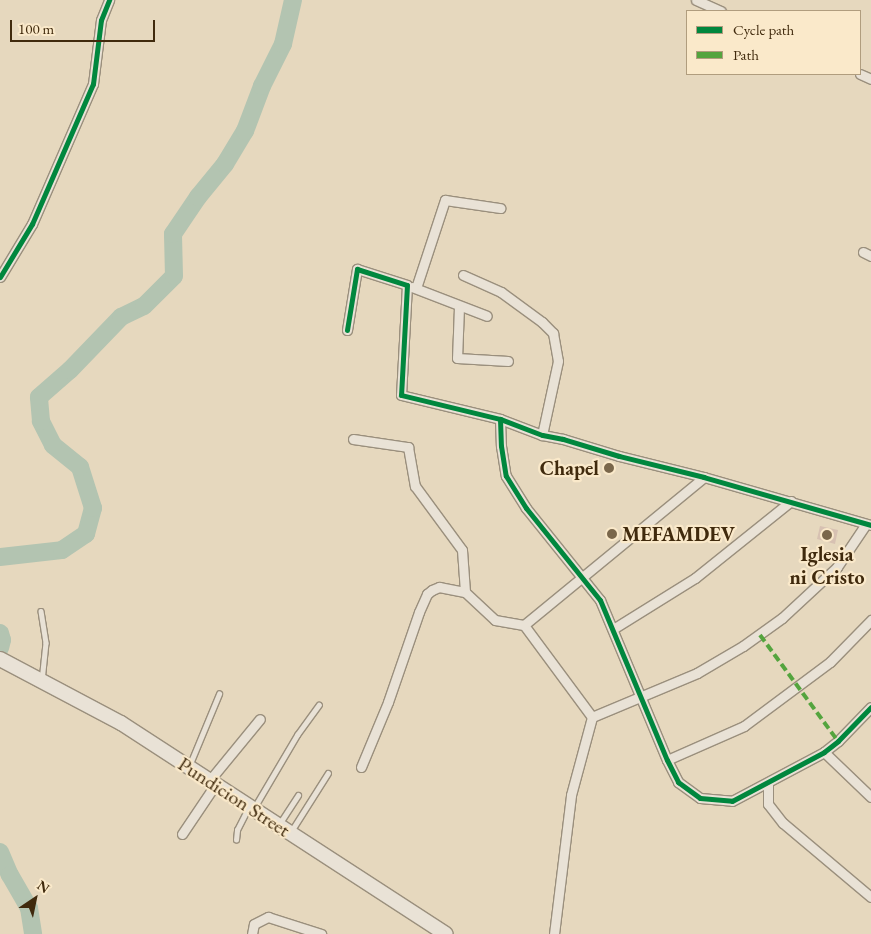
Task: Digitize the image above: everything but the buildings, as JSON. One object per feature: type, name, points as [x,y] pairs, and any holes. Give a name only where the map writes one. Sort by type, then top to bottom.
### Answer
[{"type":"main road","name":"Pundicion Street","points":[[0,659],[121,723],[446,934]]},
{"type":"street","points":[[0,277],[32,224],[93,84],[101,20],[109,0]]},
{"type":"street","points":[[696,0],[719,10]]},
{"type":"street","points":[[416,288],[445,200],[500,208]]},
{"type":"street","points":[[347,330],[357,269],[416,288],[459,307],[487,316]]},
{"type":"street","points":[[463,275],[501,292],[542,322],[553,334],[558,361],[542,435]]},
{"type":"street","points":[[407,285],[400,395],[500,419],[542,435],[563,438],[619,456],[704,477],[869,524],[837,567],[782,618],[743,646],[697,673],[592,717]]},
{"type":"street","points":[[459,307],[456,358],[508,361]]},
{"type":"street","points":[[500,419],[501,446],[506,476],[526,508],[600,600],[678,782],[700,798],[732,802],[824,752],[838,741],[871,706]]},
{"type":"street","points":[[353,439],[408,448],[414,486],[462,550],[465,592]]},
{"type":"street","points":[[524,625],[704,477]]},
{"type":"street","points":[[613,629],[695,578],[792,501]]},
{"type":"street","points":[[361,767],[388,702],[427,594],[439,586],[465,592],[495,620],[524,625],[592,717]]},
{"type":"street","points":[[667,760],[744,726],[830,662],[871,620]]},
{"type":"street","points":[[554,934],[571,795],[592,717]]},
{"type":"street","points":[[182,834],[212,783],[260,719]]},
{"type":"street","points":[[824,752],[871,796]]},
{"type":"street","points":[[768,784],[768,804],[783,823],[871,897]]},
{"type":"street","points":[[252,934],[254,924],[268,918],[321,934]]},
{"type":"lane","points":[[41,611],[46,643],[42,680]]},
{"type":"lane","points":[[188,768],[219,694]]},
{"type":"lane","points":[[236,840],[237,830],[297,735],[319,705]]},
{"type":"lane","points":[[284,830],[328,773]]},
{"type":"lane","points":[[284,830],[298,795]]},
{"type":"waterway","points":[[0,557],[62,550],[86,534],[93,508],[80,467],[53,445],[41,421],[39,397],[70,370],[121,317],[144,306],[174,276],[173,234],[198,197],[225,164],[245,131],[262,86],[283,44],[293,0]]},
{"type":"waterway","points":[[0,633],[2,640],[0,648]]},
{"type":"waterway","points":[[0,852],[10,875],[29,908],[33,934]]},
{"type":"marked path","points":[[760,635],[838,741]]},
{"type":"cycle path","points":[[0,277],[32,224],[93,84],[101,20],[109,0]]},
{"type":"cycle path","points":[[347,330],[357,269],[407,285],[401,395],[500,419]]},
{"type":"cycle path","points":[[871,525],[704,477],[542,435],[500,419],[501,446],[506,476],[526,508],[600,600],[678,782],[700,798],[732,801],[824,752],[838,741],[871,707]]},
{"type":"place","name":"Chapel","points":[[609,468]]},
{"type":"place","name":"MEFAMDEV","points":[[612,534]]},
{"type":"place","name":"Iglesia ni Cristo","points":[[827,535]]}]
